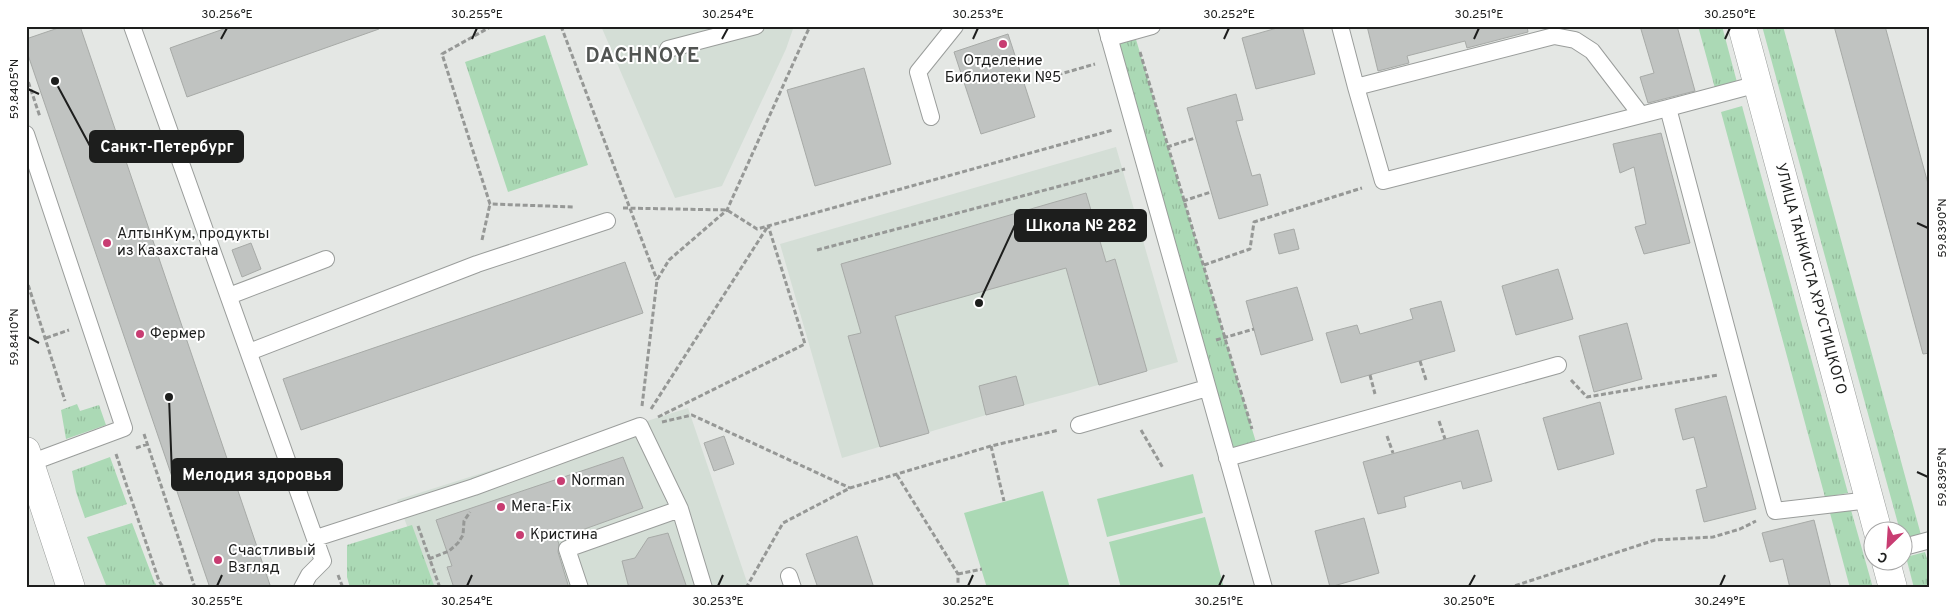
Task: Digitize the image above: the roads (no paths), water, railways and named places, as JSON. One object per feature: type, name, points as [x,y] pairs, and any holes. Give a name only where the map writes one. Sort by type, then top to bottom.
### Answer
[{"type":"street","name":"УЛИЦА ТАНКИСТА ХРУСТИЦКОГО","points":[[1742,26],[1876,522]]},
{"type":"street","points":[[28,457],[71,588]]},
{"type":"street","points":[[1889,572],[1893,588]]},
{"type":"lane","points":[[132,26],[323,561],[308,575],[302,588]]},
{"type":"lane","points":[[668,49],[756,26]]},
{"type":"lane","points":[[931,118],[918,72],[955,26]]},
{"type":"lane","points":[[1152,26],[1134,31],[1107,32],[1264,588]]},
{"type":"lane","points":[[1340,26],[1383,181],[1758,84]]},
{"type":"lane","points":[[1356,87],[1554,36],[1575,40],[1592,51],[1641,115]]},
{"type":"lane","points":[[1668,108],[1775,512],[1870,500]]},
{"type":"lane","points":[[26,134],[124,428],[28,457]]},
{"type":"lane","points":[[248,352],[477,264],[607,221]]},
{"type":"lane","points":[[229,296],[326,260]]},
{"type":"lane","points":[[1227,458],[1558,365]]},
{"type":"lane","points":[[1079,425],[1207,388]]},
{"type":"lane","points":[[316,538],[474,487],[640,426],[680,509],[704,588]]},
{"type":"lane","points":[[580,588],[567,549],[680,509]]},
{"type":"lane","points":[[1914,544],[1930,540]]},
{"type":"place","name":"Отделение Библиотеки №5","points":[[1003,44]]},
{"type":"place","name":"Санкт-Петербург","points":[[55,81]]},
{"type":"place","name":"АлтынКум, продукты из Казахстана","points":[[107,243]]},
{"type":"place","name":"Школа № 282","points":[[979,303]]},
{"type":"place","name":"Фермер","points":[[140,334]]},
{"type":"place","name":"Мелодия здоровья","points":[[169,397]]},
{"type":"place","name":"Norman","points":[[561,481]]},
{"type":"place","name":"Мега-Fix","points":[[501,507]]},
{"type":"place","name":"Кристина","points":[[520,535]]},
{"type":"place","name":"Счастливый Взгляд","points":[[218,560]]},
{"type":"district","name":"DACHNOYE","points":[[643,57]]}]
